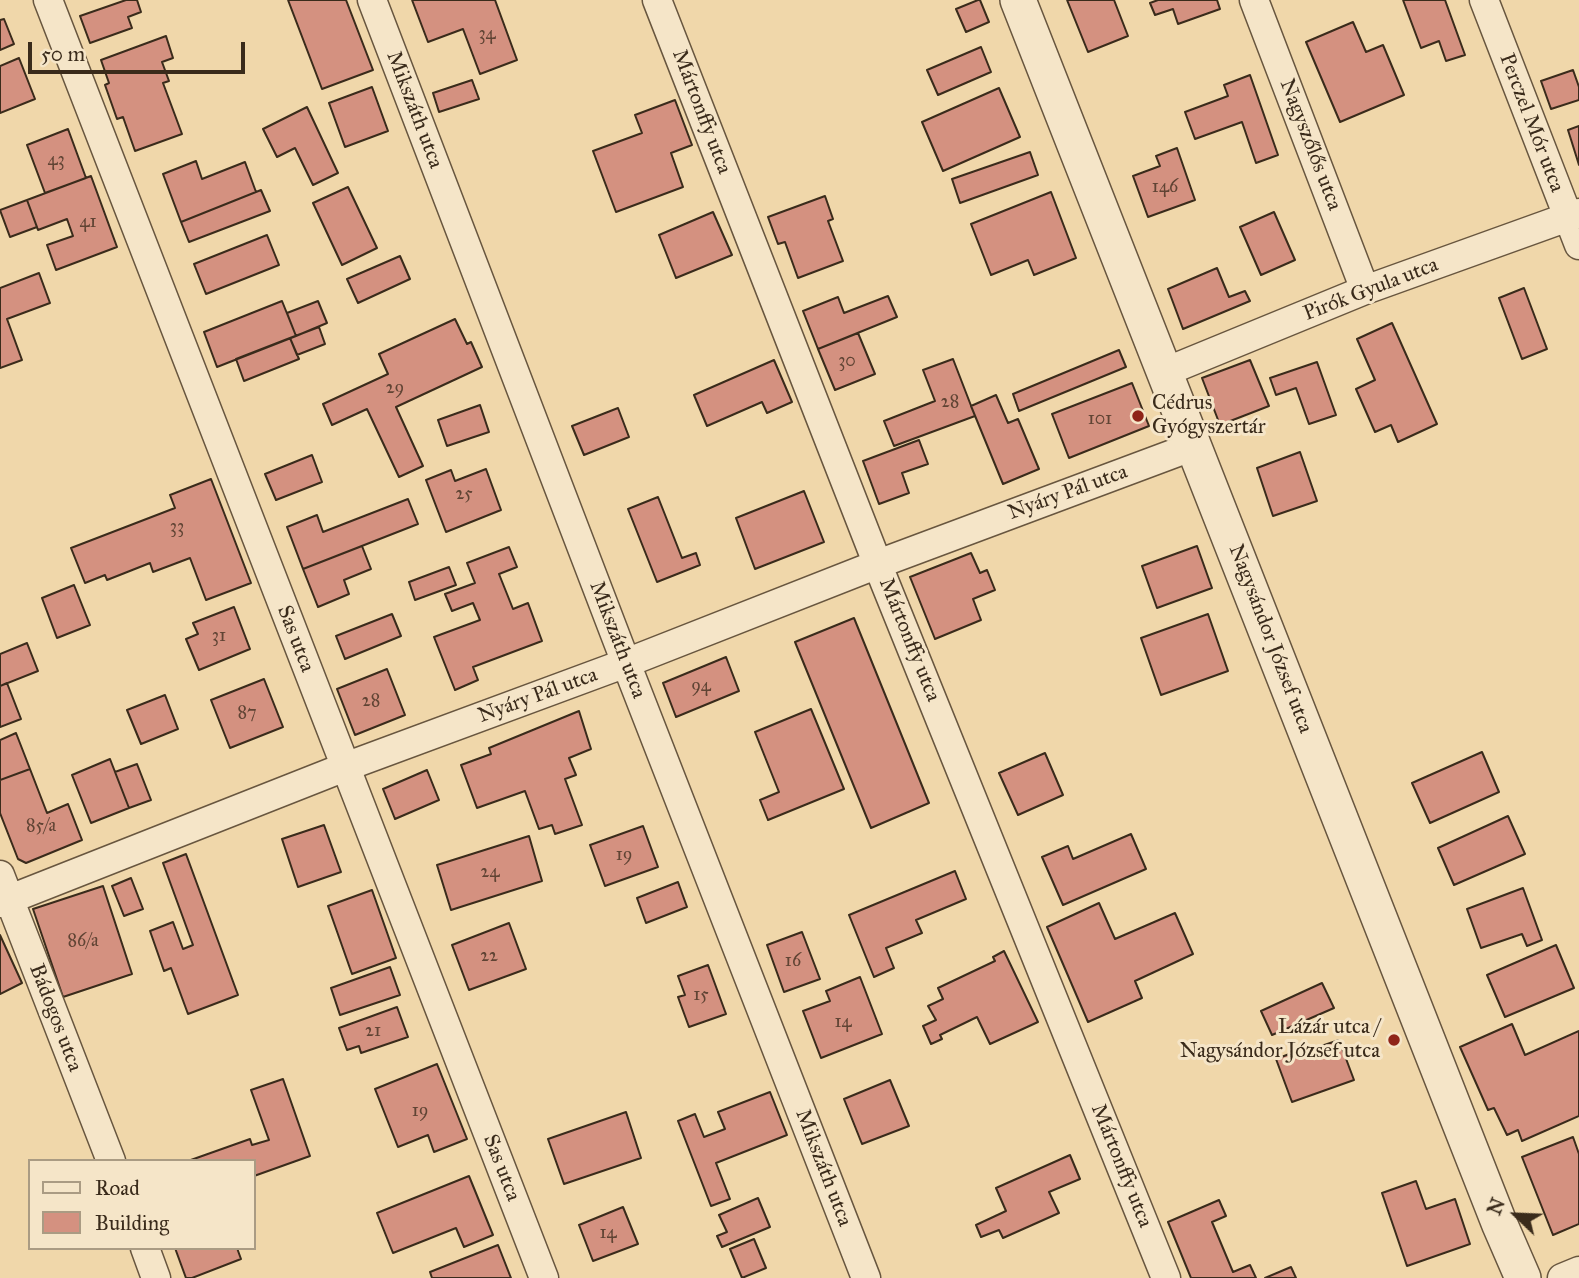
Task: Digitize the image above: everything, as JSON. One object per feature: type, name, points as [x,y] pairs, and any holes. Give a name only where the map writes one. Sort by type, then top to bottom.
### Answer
[{"type":"street","name":"Sas utca","points":[[48,0],[544,1278]]},
{"type":"street","name":"Mikszáth utca","points":[[372,0],[626,663],[866,1278]]},
{"type":"street","name":"Mártonffy utca","points":[[657,0],[878,564],[1166,1278]]},
{"type":"street","name":"Nagysándor József utca","points":[[1018,0],[1523,1278]]},
{"type":"street","name":"Nagyszőlős utca","points":[[1254,0],[1365,290]]},
{"type":"street","name":"Perczel Mór utca","points":[[1484,0],[1573,215],[1579,245]]},
{"type":"street","name":"Pirók Gyula utca","points":[[1165,372],[1365,290],[1573,215]]},
{"type":"street","name":"Nyáry Pál utca","points":[[3,892],[626,663],[878,564],[1194,446]]},
{"type":"street","name":"Bádogos utca","points":[[3,892],[110,1159]]},
{"type":"street","points":[[146,1250],[156,1278]]},
{"type":"street","points":[[1562,1278],[1579,1271]]},
{"type":"building","points":[[126,0],[137,0],[141,12],[128,17],[132,28],[90,43],[80,16]]},
{"type":"building","points":[[288,0],[346,0],[373,70],[322,89]]},
{"type":"building","points":[[412,0],[495,0],[517,60],[480,74],[463,29],[428,42]]},
{"type":"building","points":[[978,0],[989,22],[966,32],[956,9]]},
{"type":"building","points":[[1067,0],[1114,0],[1128,36],[1088,52]]},
{"type":"building","points":[[1158,0],[1217,0],[1220,9],[1178,24],[1173,9],[1155,15],[1150,3]]},
{"type":"building","points":[[1403,0],[1445,0],[1465,55],[1446,61],[1439,41],[1421,48]]},
{"type":"building","points":[[4,19],[14,44],[0,50],[0,20]]},
{"type":"building","points":[[1353,22],[1366,52],[1383,45],[1404,95],[1340,122],[1306,42]]},
{"type":"building","points":[[166,36],[173,58],[162,62],[169,81],[163,83],[182,134],[135,151],[123,117],[117,119],[105,85],[109,83],[101,60]]},
{"type":"building","points":[[981,47],[991,72],[938,95],[927,70]]},
{"type":"building","points":[[19,58],[35,99],[0,113],[0,66]]},
{"type":"building","points":[[1573,70],[1579,87],[1579,100],[1551,109],[1541,81]]},
{"type":"building","points":[[1250,75],[1278,155],[1256,163],[1242,122],[1195,139],[1185,112],[1228,96],[1224,85]]},
{"type":"building","points":[[472,80],[479,99],[439,112],[433,93]]},
{"type":"building","points":[[372,87],[388,131],[345,147],[329,103]]},
{"type":"building","points":[[999,88],[1020,137],[943,171],[922,122]]},
{"type":"building","points":[[675,100],[692,145],[671,153],[683,187],[616,212],[593,151],[642,133],[635,115]]},
{"type":"building","points":[[307,107],[338,173],[313,185],[295,148],[277,157],[263,129]]},
{"type":"building","points":[[1579,126],[1579,165],[1568,130]]},
{"type":"building","points":[[68,129],[86,178],[45,193],[27,145]]},
{"type":"building","points":[[1177,148],[1195,200],[1148,217],[1133,176],[1160,166],[1156,156]]},
{"type":"building","points":[[1030,152],[1038,175],[960,203],[952,179]]},
{"type":"building","points":[[196,161],[202,179],[245,162],[256,192],[181,222],[163,174]]},
{"type":"building","points":[[91,176],[117,247],[56,270],[47,245],[73,236],[67,219],[38,230],[27,200]]},
{"type":"building","points":[[348,187],[377,248],[342,265],[313,203]]},
{"type":"building","points":[[261,190],[270,211],[189,242],[181,222]]},
{"type":"building","points":[[1051,192],[1076,258],[1034,275],[1028,260],[991,275],[971,224]]},
{"type":"building","points":[[825,196],[833,219],[828,221],[843,261],[798,278],[785,242],[778,244],[768,217]]},
{"type":"building","points":[[27,200],[37,227],[10,237],[0,210]]},
{"type":"building","points":[[713,212],[732,255],[676,278],[659,235]]},
{"type":"building","points":[[1274,212],[1295,260],[1261,275],[1240,227]]},
{"type":"building","points":[[267,235],[279,265],[206,294],[194,264]]},
{"type":"building","points":[[400,256],[410,279],[358,303],[347,279]]},
{"type":"building","points":[[1217,268],[1229,297],[1245,291],[1250,301],[1183,329],[1168,289]]},
{"type":"building","points":[[39,273],[50,303],[7,319],[22,360],[0,368],[0,288]]},
{"type":"building","points":[[1524,288],[1547,349],[1522,359],[1499,298]]},
{"type":"building","points":[[888,296],[897,317],[818,349],[803,311],[838,297],[844,313]]},
{"type":"building","points":[[282,301],[296,336],[217,367],[204,332]]},
{"type":"building","points":[[318,301],[327,323],[296,336],[287,313]]},
{"type":"building","points":[[455,319],[467,344],[471,342],[482,367],[396,407],[423,466],[399,477],[367,409],[332,425],[323,404],[388,374],[379,354]]},
{"type":"building","points":[[1392,323],[1437,424],[1398,442],[1391,425],[1375,432],[1356,389],[1375,380],[1357,339]]},
{"type":"building","points":[[319,327],[325,344],[297,355],[290,338]]},
{"type":"building","points":[[858,333],[875,374],[835,390],[818,349]]},
{"type":"building","points":[[290,338],[299,359],[244,381],[236,359]]},
{"type":"building","points":[[1119,350],[1126,367],[1019,411],[1013,394]]},
{"type":"building","points":[[953,359],[975,416],[894,446],[884,421],[935,401],[923,370]]},
{"type":"building","points":[[774,360],[792,402],[767,413],[762,402],[707,426],[694,395]]},
{"type":"building","points":[[1250,360],[1269,406],[1220,425],[1202,378]]},
{"type":"building","points":[[1317,362],[1336,415],[1309,424],[1296,388],[1276,395],[1270,378]]},
{"type":"building","points":[[1132,383],[1149,426],[1069,458],[1052,414]]},
{"type":"building","points":[[996,395],[1008,423],[1018,419],[1039,469],[1003,484],[971,406]]},
{"type":"building","points":[[480,405],[489,432],[447,446],[438,420]]},
{"type":"building","points":[[618,408],[629,437],[584,455],[572,426]]},
{"type":"building","points":[[919,440],[928,464],[902,473],[909,493],[879,504],[863,461]]},
{"type":"building","points":[[1300,452],[1317,501],[1273,516],[1257,468]]},
{"type":"building","points":[[312,455],[322,482],[276,500],[265,474]]},
{"type":"building","points":[[486,469],[501,510],[446,532],[426,480],[451,470],[455,481]]},
{"type":"building","points":[[211,479],[251,583],[206,600],[190,558],[153,572],[150,563],[107,580],[105,575],[85,583],[71,548],[175,508],[170,495]]},
{"type":"building","points":[[804,491],[824,542],[755,569],[736,518]]},
{"type":"building","points":[[658,497],[682,558],[696,553],[700,565],[657,582],[628,509]]},
{"type":"building","points":[[408,499],[418,524],[303,569],[287,527],[317,515],[323,532]]},
{"type":"building","points":[[362,546],[371,569],[344,580],[349,594],[318,607],[303,569]]},
{"type":"building","points":[[1197,546],[1212,588],[1157,608],[1142,566]]},
{"type":"building","points":[[509,547],[517,567],[499,574],[513,609],[528,603],[542,641],[473,667],[478,680],[455,690],[434,637],[480,620],[473,603],[452,611],[445,594],[475,583],[467,563]]},
{"type":"building","points":[[971,553],[980,573],[987,570],[995,590],[973,599],[981,620],[935,639],[910,577]]},
{"type":"building","points":[[449,567],[456,585],[415,600],[409,582]]},
{"type":"building","points":[[74,585],[90,625],[57,638],[42,598]]},
{"type":"building","points":[[234,607],[250,649],[199,670],[186,639],[198,634],[193,623]]},
{"type":"building","points":[[392,614],[401,636],[345,659],[336,636]]},
{"type":"building","points":[[1208,614],[1228,671],[1161,695],[1141,638]]},
{"type":"building","points":[[854,618],[929,803],[871,828],[795,642]]},
{"type":"building","points":[[27,643],[38,671],[0,686],[0,654]]},
{"type":"building","points":[[726,657],[739,691],[676,717],[663,683]]},
{"type":"building","points":[[387,669],[405,715],[355,735],[337,689]]},
{"type":"building","points":[[264,679],[283,727],[230,748],[211,700]]},
{"type":"building","points":[[7,683],[21,719],[0,727],[0,686]]},
{"type":"building","points":[[165,695],[178,729],[141,744],[127,710]]},
{"type":"building","points":[[811,709],[844,789],[768,820],[760,800],[779,792],[755,732]]},
{"type":"building","points":[[579,711],[591,749],[569,758],[576,775],[565,779],[582,825],[555,834],[552,825],[539,829],[525,791],[477,808],[461,765],[491,754],[489,748]]},
{"type":"building","points":[[16,733],[30,769],[0,780],[0,740]]},
{"type":"building","points":[[1482,752],[1499,792],[1430,823],[1412,783]]},
{"type":"building","points":[[1045,753],[1063,795],[1018,815],[999,773]]},
{"type":"building","points":[[110,759],[129,808],[91,823],[72,775]]},
{"type":"building","points":[[137,764],[151,800],[129,808],[115,772]]},
{"type":"building","points":[[30,769],[47,813],[68,804],[82,840],[26,863],[18,859],[0,813],[0,780]]},
{"type":"building","points":[[427,770],[439,800],[395,819],[383,789]]},
{"type":"building","points":[[1508,816],[1525,854],[1454,885],[1438,848]]},
{"type":"building","points":[[324,825],[341,872],[298,887],[282,839]]},
{"type":"building","points":[[643,826],[658,867],[605,886],[590,845]]},
{"type":"building","points":[[1131,834],[1146,869],[1063,905],[1042,857],[1068,846],[1073,859]]},
{"type":"building","points":[[529,836],[542,881],[451,910],[437,865]]},
{"type":"building","points":[[186,854],[238,995],[188,1014],[171,968],[164,971],[150,931],[173,922],[183,949],[193,945],[163,863]]},
{"type":"building","points":[[955,871],[966,899],[916,920],[922,933],[886,948],[894,968],[874,977],[849,915]]},
{"type":"building","points":[[131,878],[143,909],[124,916],[112,886]]},
{"type":"building","points":[[678,882],[687,907],[646,923],[637,898]]},
{"type":"building","points":[[103,886],[132,974],[63,997],[33,909]]},
{"type":"building","points":[[1523,888],[1542,940],[1527,946],[1522,934],[1481,948],[1467,909]]},
{"type":"building","points":[[372,890],[396,958],[352,974],[328,906]]},
{"type":"building","points":[[1099,903],[1115,939],[1175,913],[1193,954],[1135,981],[1142,998],[1088,1022],[1047,927]]},
{"type":"building","points":[[509,923],[526,969],[469,990],[452,945]]},
{"type":"building","points":[[802,932],[820,979],[784,992],[767,945]]},
{"type":"building","points":[[0,935],[22,983],[0,994]]},
{"type":"building","points":[[1556,945],[1574,988],[1505,1017],[1487,975]]},
{"type":"building","points":[[1004,951],[1038,1022],[990,1044],[977,1017],[940,1035],[942,1039],[931,1044],[923,1026],[936,1020],[928,1006],[943,999],[938,988],[995,961],[993,957]]},
{"type":"building","points":[[708,965],[726,1014],[689,1027],[678,997],[685,995],[678,976]]},
{"type":"building","points":[[390,967],[400,995],[340,1015],[331,988]]},
{"type":"building","points":[[860,977],[882,1034],[821,1058],[803,1011],[830,1001],[826,991]]},
{"type":"building","points":[[1322,983],[1334,1008],[1272,1035],[1261,1011]]},
{"type":"building","points":[[397,1007],[408,1037],[361,1053],[359,1046],[347,1050],[339,1028]]},
{"type":"building","points":[[1512,1024],[1525,1055],[1579,1031],[1579,1116],[1522,1141],[1518,1130],[1507,1135],[1494,1108],[1488,1110],[1460,1047]]},
{"type":"building","points":[[1339,1040],[1354,1080],[1292,1102],[1276,1059]]},
{"type":"building","points":[[437,1064],[467,1139],[434,1152],[428,1135],[398,1147],[375,1089]]},
{"type":"building","points":[[283,1079],[310,1156],[256,1175],[256,1159],[194,1159],[250,1139],[252,1145],[269,1140],[251,1090]]},
{"type":"building","points":[[890,1080],[909,1126],[862,1144],[844,1099]]},
{"type":"building","points":[[770,1092],[787,1135],[716,1163],[730,1199],[711,1206],[678,1121],[695,1114],[704,1137],[725,1129],[718,1112]]},
{"type":"building","points":[[626,1112],[641,1158],[564,1184],[548,1139]]},
{"type":"building","points":[[1573,1137],[1579,1154],[1579,1224],[1553,1235],[1522,1157]]},
{"type":"building","points":[[1070,1155],[1080,1179],[1049,1192],[1059,1213],[1003,1238],[999,1230],[981,1237],[976,1225],[1006,1211],[996,1188]]},
{"type":"building","points":[[469,1176],[493,1235],[464,1247],[456,1228],[393,1253],[377,1213]]},
{"type":"building","points":[[1416,1181],[1426,1209],[1455,1199],[1470,1244],[1407,1266],[1382,1193]]},
{"type":"building","points":[[758,1198],[770,1227],[722,1247],[717,1236],[727,1232],[719,1215]]},
{"type":"building","points":[[1219,1200],[1226,1216],[1212,1222],[1233,1272],[1250,1265],[1256,1278],[1191,1278],[1168,1222]]},
{"type":"building","points":[[623,1207],[638,1244],[593,1261],[579,1225]]},
{"type":"building","points":[[754,1239],[766,1268],[742,1278],[730,1249]]},
{"type":"building","points":[[498,1245],[511,1278],[432,1278],[430,1272]]},
{"type":"building","points":[[176,1250],[238,1250],[241,1259],[186,1278]]},
{"type":"building","points":[[1291,1267],[1296,1278],[1265,1278]]},
{"type":"place","name":"Cédrus Gyógyszertár","points":[[1138,416]]},
{"type":"place","name":"Lázár utca / Nagysándor József utca","points":[[1394,1040]]}]
